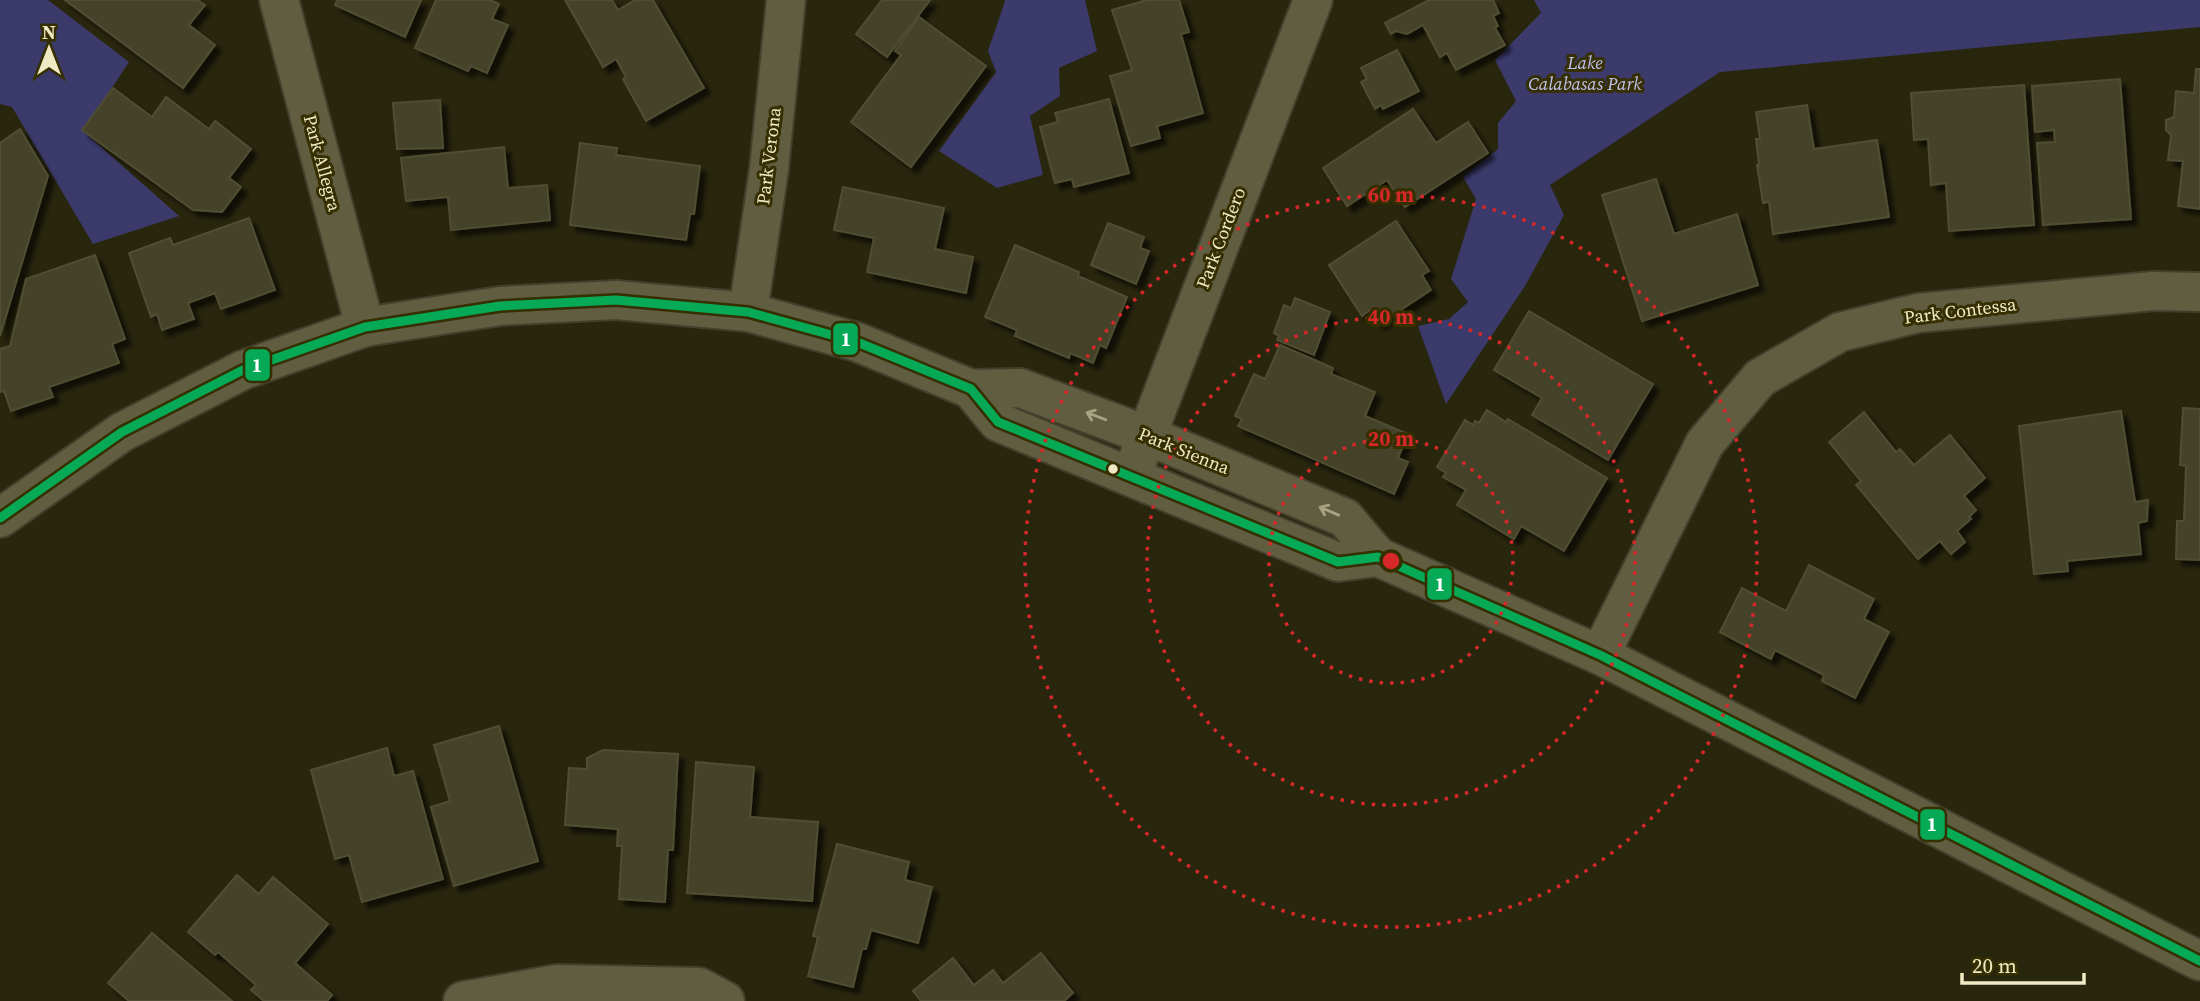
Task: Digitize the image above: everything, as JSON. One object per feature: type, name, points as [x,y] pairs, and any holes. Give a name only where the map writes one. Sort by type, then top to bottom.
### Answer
[{"type":"street","name":"Park Allegra","points":[[279,0],[365,327]]},
{"type":"street","name":"Park Verona","points":[[748,312],[769,169],[786,0]]},
{"type":"street","name":"Park Cordero","points":[[1130,477],[1313,0]]},
{"type":"street","name":"Park Contessa","points":[[1600,655],[1705,443],[1760,378],[1840,332],[1918,313],[2153,291],[2200,292]]},
{"type":"street","name":"Park Sienna","points":[[0,517],[122,432],[243,370],[365,327],[500,306],[616,300],[748,312],[858,342],[971,389],[1020,388],[1146,435],[1345,518],[1378,556],[1600,655],[2200,961]]},
{"type":"street","name":"Park Sienna","points":[[971,389],[998,422],[1130,477],[1338,562],[1378,556]]},
{"type":"street","points":[[463,1001],[557,984],[699,987],[724,1001]]},
{"type":"green space","points":[[0,0],[48,0],[129,62],[83,131],[179,216],[93,244],[12,107],[0,104]]},
{"type":"green space","points":[[1004,0],[1085,0],[1097,51],[1059,68],[1060,96],[1030,116],[1043,175],[997,188],[939,151],[996,72],[988,51]]},
{"type":"green space","name":"Lake Calabasas Park","points":[[1534,0],[2200,0],[2200,27],[1720,72],[1550,185],[1564,215],[1525,286],[1446,404],[1418,326],[1449,319],[1468,302],[1451,279],[1476,199],[1463,177],[1498,149],[1498,123],[1516,101],[1495,60],[1541,13]]},
{"type":"building","points":[[65,0],[197,0],[205,5],[189,25],[215,45],[183,88]]},
{"type":"building","points":[[337,0],[421,0],[405,37],[335,5]]},
{"type":"building","points":[[436,0],[490,0],[499,4],[492,19],[508,25],[487,73],[471,66],[468,71],[415,48]]},
{"type":"building","points":[[565,0],[612,0],[618,10],[635,0],[653,0],[704,88],[646,121],[623,79],[626,77],[616,59],[603,67]]},
{"type":"building","points":[[882,0],[930,0],[887,57],[856,34]]},
{"type":"building","points":[[1147,0],[1179,0],[1189,32],[1181,34],[1203,113],[1157,126],[1160,138],[1131,146],[1110,76],[1132,70],[1112,10]]},
{"type":"building","points":[[1429,0],[1493,0],[1499,13],[1493,16],[1498,26],[1495,28],[1505,45],[1456,70],[1447,53],[1440,57],[1423,25],[1407,34],[1396,31],[1391,34],[1385,23]]},
{"type":"building","points":[[919,17],[986,66],[911,167],[851,122],[901,55],[895,51]]},
{"type":"building","points":[[1397,50],[1419,91],[1383,109],[1381,105],[1375,109],[1361,82],[1367,79],[1361,68]]},
{"type":"building","points":[[2196,69],[2200,69],[2200,209],[2178,206],[2183,161],[2168,160],[2171,135],[2166,130],[2166,120],[2174,117],[2176,91],[2194,93]]},
{"type":"building","points":[[2120,79],[2131,219],[2043,225],[2037,143],[2055,142],[2054,130],[2035,132],[2032,86]]},
{"type":"building","points":[[2024,85],[2034,225],[1949,231],[1946,183],[1931,185],[1928,139],[1914,140],[1911,93]]},
{"type":"building","points":[[113,88],[152,117],[166,97],[209,129],[215,121],[251,149],[229,178],[241,187],[222,212],[193,210],[82,130]]},
{"type":"building","points":[[1109,99],[1129,173],[1074,187],[1072,179],[1055,183],[1040,127],[1058,122],[1055,113]]},
{"type":"building","points":[[440,100],[443,148],[397,149],[393,103]]},
{"type":"building","points":[[1807,105],[1814,149],[1877,140],[1889,217],[1773,234],[1769,202],[1763,203],[1757,165],[1756,139],[1760,139],[1756,112]]},
{"type":"building","points":[[1413,109],[1436,143],[1468,122],[1488,153],[1405,207],[1387,180],[1347,206],[1323,168]]},
{"type":"building","points":[[20,129],[48,176],[0,336],[0,143]]},
{"type":"building","points":[[580,143],[617,148],[616,155],[700,166],[694,214],[690,214],[686,240],[570,225]]},
{"type":"building","points":[[504,147],[508,188],[547,185],[550,220],[451,230],[448,197],[406,201],[401,158]]},
{"type":"building","points":[[1656,179],[1674,234],[1737,214],[1758,285],[1642,321],[1602,195]]},
{"type":"building","points":[[843,187],[944,208],[935,249],[973,257],[966,293],[867,272],[874,238],[834,230]]},
{"type":"building","points":[[249,218],[275,290],[221,309],[215,293],[188,303],[194,319],[162,330],[157,314],[151,317],[129,253],[170,238],[173,245]]},
{"type":"building","points":[[1396,221],[1429,271],[1422,275],[1431,290],[1379,324],[1370,310],[1362,316],[1329,265]]},
{"type":"building","points":[[1108,223],[1144,237],[1140,248],[1149,251],[1136,284],[1091,265]]},
{"type":"building","points":[[1015,245],[1079,272],[1078,276],[1127,297],[1106,348],[1100,345],[1093,363],[1070,353],[1069,358],[1015,336],[1017,330],[985,317]]},
{"type":"building","points":[[95,255],[125,339],[112,344],[119,363],[49,387],[53,397],[11,411],[4,391],[0,392],[0,349],[10,346],[26,279]]},
{"type":"building","points":[[1295,298],[1330,312],[1314,355],[1277,340],[1279,336],[1274,333],[1284,305],[1291,308]]},
{"type":"building","points":[[1529,311],[1653,384],[1608,460],[1532,415],[1542,398],[1494,370]]},
{"type":"building","points":[[1280,345],[1333,368],[1331,374],[1375,392],[1365,416],[1408,434],[1398,458],[1408,462],[1394,494],[1238,426],[1242,419],[1235,416],[1254,374],[1265,379]]},
{"type":"building","points":[[2183,408],[2200,409],[2200,560],[2176,559],[2177,521],[2184,521],[2186,466],[2180,465]]},
{"type":"building","points":[[1487,410],[1506,422],[1508,419],[1607,478],[1564,551],[1521,526],[1514,539],[1457,505],[1466,490],[1443,477],[1446,473],[1437,467],[1465,420],[1473,425],[1475,421],[1479,423]]},
{"type":"building","points":[[2121,411],[2135,502],[2148,500],[2147,521],[2138,523],[2141,554],[2067,561],[2068,571],[2034,574],[2019,426]]},
{"type":"building","points":[[1864,412],[1896,452],[1900,449],[1914,465],[1950,435],[1985,478],[1964,496],[1976,510],[1969,517],[1971,519],[1957,531],[1965,542],[1951,554],[1940,541],[1918,559],[1856,485],[1861,481],[1829,442]]},
{"type":"building","points":[[1809,565],[1874,599],[1864,619],[1889,632],[1855,698],[1822,681],[1824,675],[1775,650],[1771,659],[1720,632],[1742,588],[1786,611]]},
{"type":"building","points":[[499,726],[538,861],[454,886],[431,807],[450,801],[434,745]]},
{"type":"building","points":[[387,748],[394,776],[413,771],[443,879],[362,902],[349,855],[335,859],[311,770]]},
{"type":"building","points":[[603,750],[678,754],[673,850],[668,850],[665,902],[619,899],[622,846],[617,846],[618,829],[565,825],[569,768],[587,769],[587,758]]},
{"type":"building","points":[[696,762],[754,767],[750,817],[818,822],[812,901],[687,893]]},
{"type":"building","points":[[837,844],[909,862],[905,880],[932,887],[918,943],[871,930],[866,949],[862,949],[853,987],[808,976],[818,937],[813,936]]},
{"type":"building","points":[[237,875],[259,894],[273,877],[328,924],[295,963],[332,995],[327,1001],[264,1001],[251,990],[256,985],[218,952],[215,955],[188,932]]},
{"type":"building","points":[[152,933],[232,1001],[129,1001],[108,983]]},
{"type":"building","points":[[1041,953],[1073,993],[1064,1001],[921,1001],[913,991],[953,958],[974,985],[993,970],[1003,983]]},
{"type":"transit line","name":"1","points":[[0,518],[122,432],[243,370],[365,327],[500,306],[616,300],[748,312],[857,342],[971,389],[998,422],[1338,562],[1378,557],[1600,655],[2200,961]]}]
